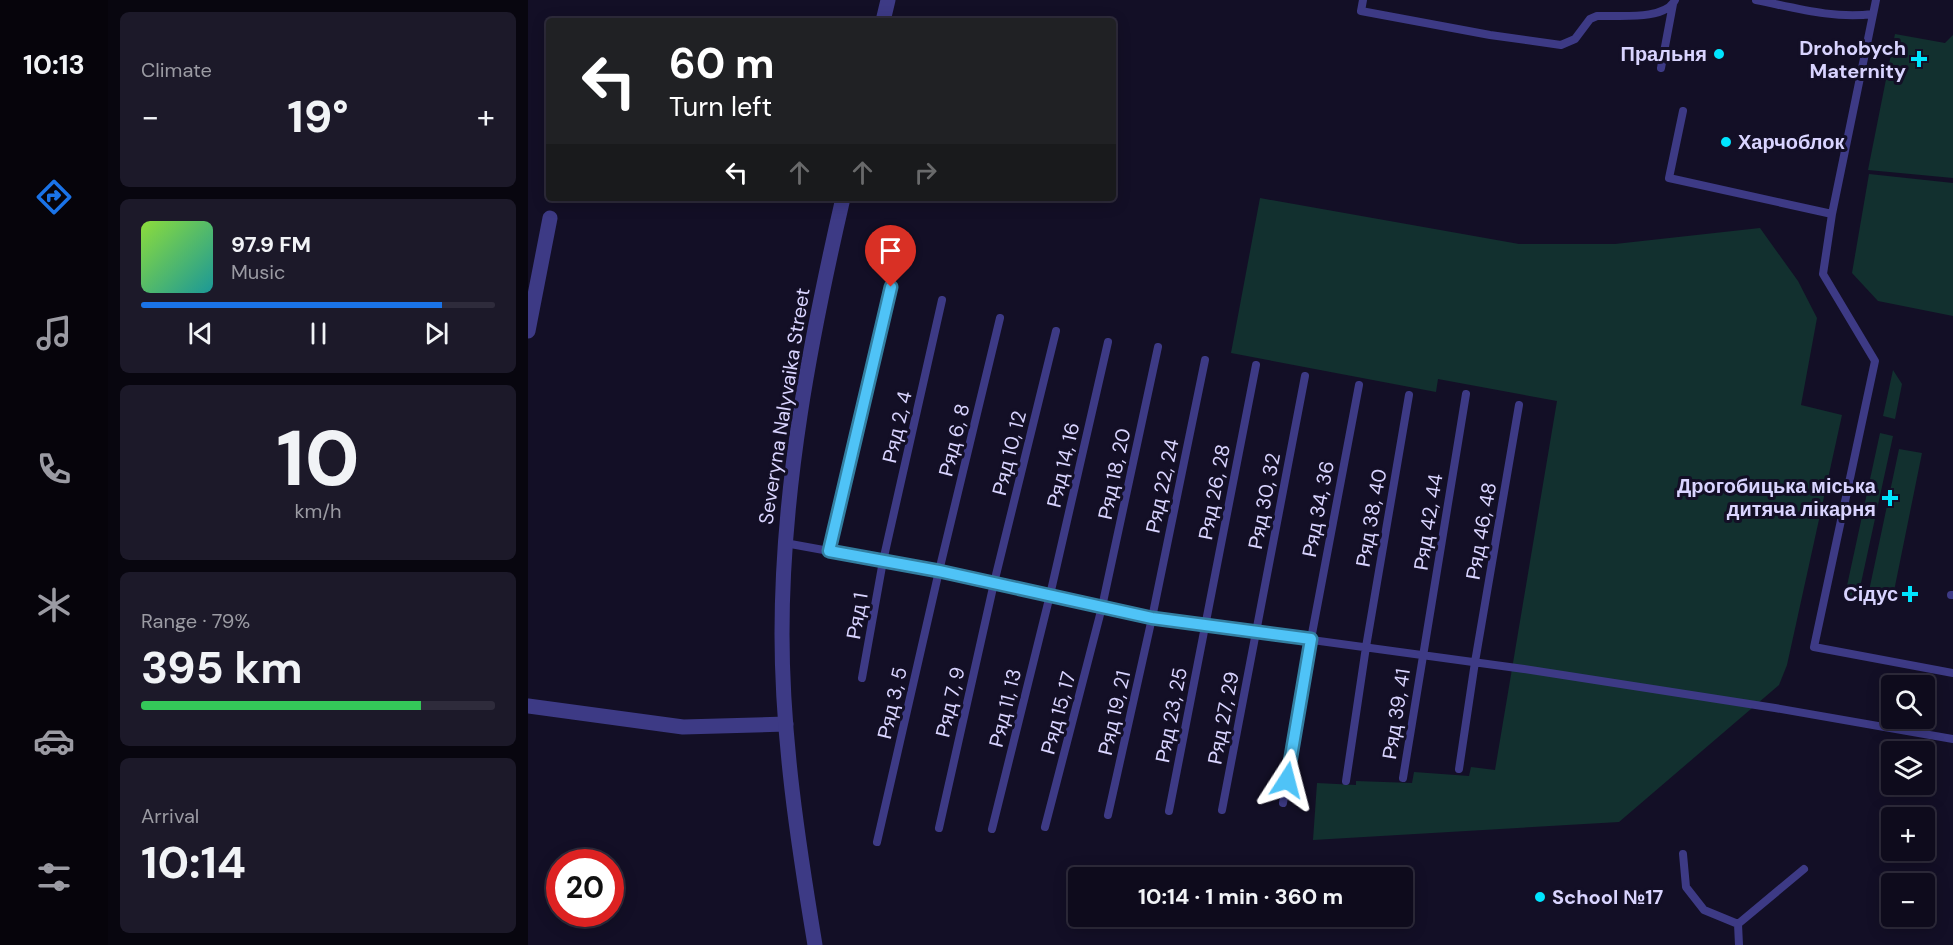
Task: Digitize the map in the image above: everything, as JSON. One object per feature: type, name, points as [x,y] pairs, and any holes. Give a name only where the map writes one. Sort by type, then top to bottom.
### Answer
[{"type":"street","points":[[884,18],[888,0]]},
{"type":"street","name":"Severyna Nalyvaika Street","points":[[815,945],[786,724],[782,633],[785,543],[794,454],[822,288],[842,201]]},
{"type":"street","points":[[528,331],[550,218]]},
{"type":"street","points":[[528,706],[682,728],[786,724]]},
{"type":"lane","points":[[1363,0],[1360,11],[1490,35],[1561,45],[1575,39],[1590,19],[1598,16],[1655,14],[1674,2]]},
{"type":"lane","points":[[1756,0],[1828,15],[1851,17],[1873,14]]},
{"type":"lane","points":[[1876,0],[1832,214],[1823,274],[1875,361],[1814,647],[1953,673]]},
{"type":"lane","points":[[1660,68],[1674,2]]},
{"type":"lane","points":[[1683,111],[1669,178],[1832,214]]},
{"type":"lane","points":[[829,551],[891,287]]},
{"type":"lane","name":"Ряд 2, 4","points":[[883,561],[942,300]]},
{"type":"lane","name":"Ряд 6, 8","points":[[939,571],[1000,318]]},
{"type":"lane","name":"Ряд 10, 12","points":[[994,583],[1056,331]]},
{"type":"lane","name":"Ряд 14, 16","points":[[1050,596],[1108,342]]},
{"type":"lane","name":"Ряд 18, 20","points":[[1102,607],[1158,347]]},
{"type":"lane","name":"Ряд 22, 24","points":[[1152,618],[1205,360]]},
{"type":"lane","name":"Ряд 26, 28","points":[[1205,625],[1256,365]]},
{"type":"lane","name":"Ряд 30, 32","points":[[1256,632],[1305,376]]},
{"type":"lane","name":"Ряд 34, 36","points":[[1283,803],[1359,385]]},
{"type":"lane","name":"Ряд 42, 44","points":[[1423,655],[1466,394]]},
{"type":"lane","name":"Ряд 38, 40","points":[[1346,781],[1366,647],[1409,395]]},
{"type":"lane","name":"Ряд 46, 48","points":[[1460,769],[1475,662],[1520,405]]},
{"type":"lane","points":[[785,543],[939,571],[1152,618],[1475,662],[1775,708],[1953,739]]},
{"type":"lane","name":"Ряд 1","points":[[862,678],[883,561]]},
{"type":"lane","name":"Ряд 3, 5","points":[[878,842],[939,571]]},
{"type":"lane","name":"Ряд 7, 9","points":[[939,828],[994,583]]},
{"type":"lane","name":"Ряд 11, 13","points":[[992,829],[1050,596]]},
{"type":"lane","name":"Ряд 15, 17","points":[[1045,827],[1102,607]]},
{"type":"lane","name":"Ряд 19, 21","points":[[1107,816],[1152,618]]},
{"type":"lane","name":"Ряд 23, 25","points":[[1169,811],[1205,625]]},
{"type":"lane","name":"Ряд 27, 29","points":[[1222,810],[1256,632]]},
{"type":"lane","name":"Ряд 39, 41","points":[[1403,778],[1423,655]]},
{"type":"lane","points":[[1683,854],[1686,887],[1704,910],[1738,924]]},
{"type":"lane","points":[[1738,924],[1804,869]]},
{"type":"lane","points":[[1738,924],[1739,945]]},
{"type":"green space","name":"Drohobych Maternity","points":[[1895,34],[1945,43],[1953,35],[1953,178],[1868,170]]},
{"type":"green space","points":[[1869,174],[1953,183],[1953,316],[1878,301],[1852,273]]},
{"type":"green space","points":[[1260,198],[1519,244],[1615,244],[1760,228],[1798,281],[1817,318],[1801,405],[1842,415],[1787,665],[1779,685],[1619,822],[1313,840],[1317,783],[1356,785],[1356,781],[1412,783],[1414,772],[1469,776],[1471,767],[1495,770],[1557,401],[1438,379],[1436,392],[1231,353]]},
{"type":"green space","points":[[1893,370],[1902,384],[1895,419],[1883,416]]},
{"type":"green space","points":[[1880,433],[1893,436],[1858,597],[1845,595]]},
{"type":"green space","points":[[1899,449],[1922,453],[1893,596],[1869,591]]},
{"type":"place","name":"Пральня","points":[[1719,54]]},
{"type":"place","name":"Drohobych Maternity","points":[[1919,59]]},
{"type":"place","name":"Харчоблок","points":[[1726,142]]},
{"type":"place","name":"Дрогобицька міська дитяча лікарня","points":[[1890,498]]},
{"type":"place","name":"Сідус","points":[[1910,594]]},
{"type":"place","name":"School №17","points":[[1540,897]]},
{"type":"route","points":[[891,287],[829,551],[939,571],[1152,618],[1311,639],[1287,780]]}]
